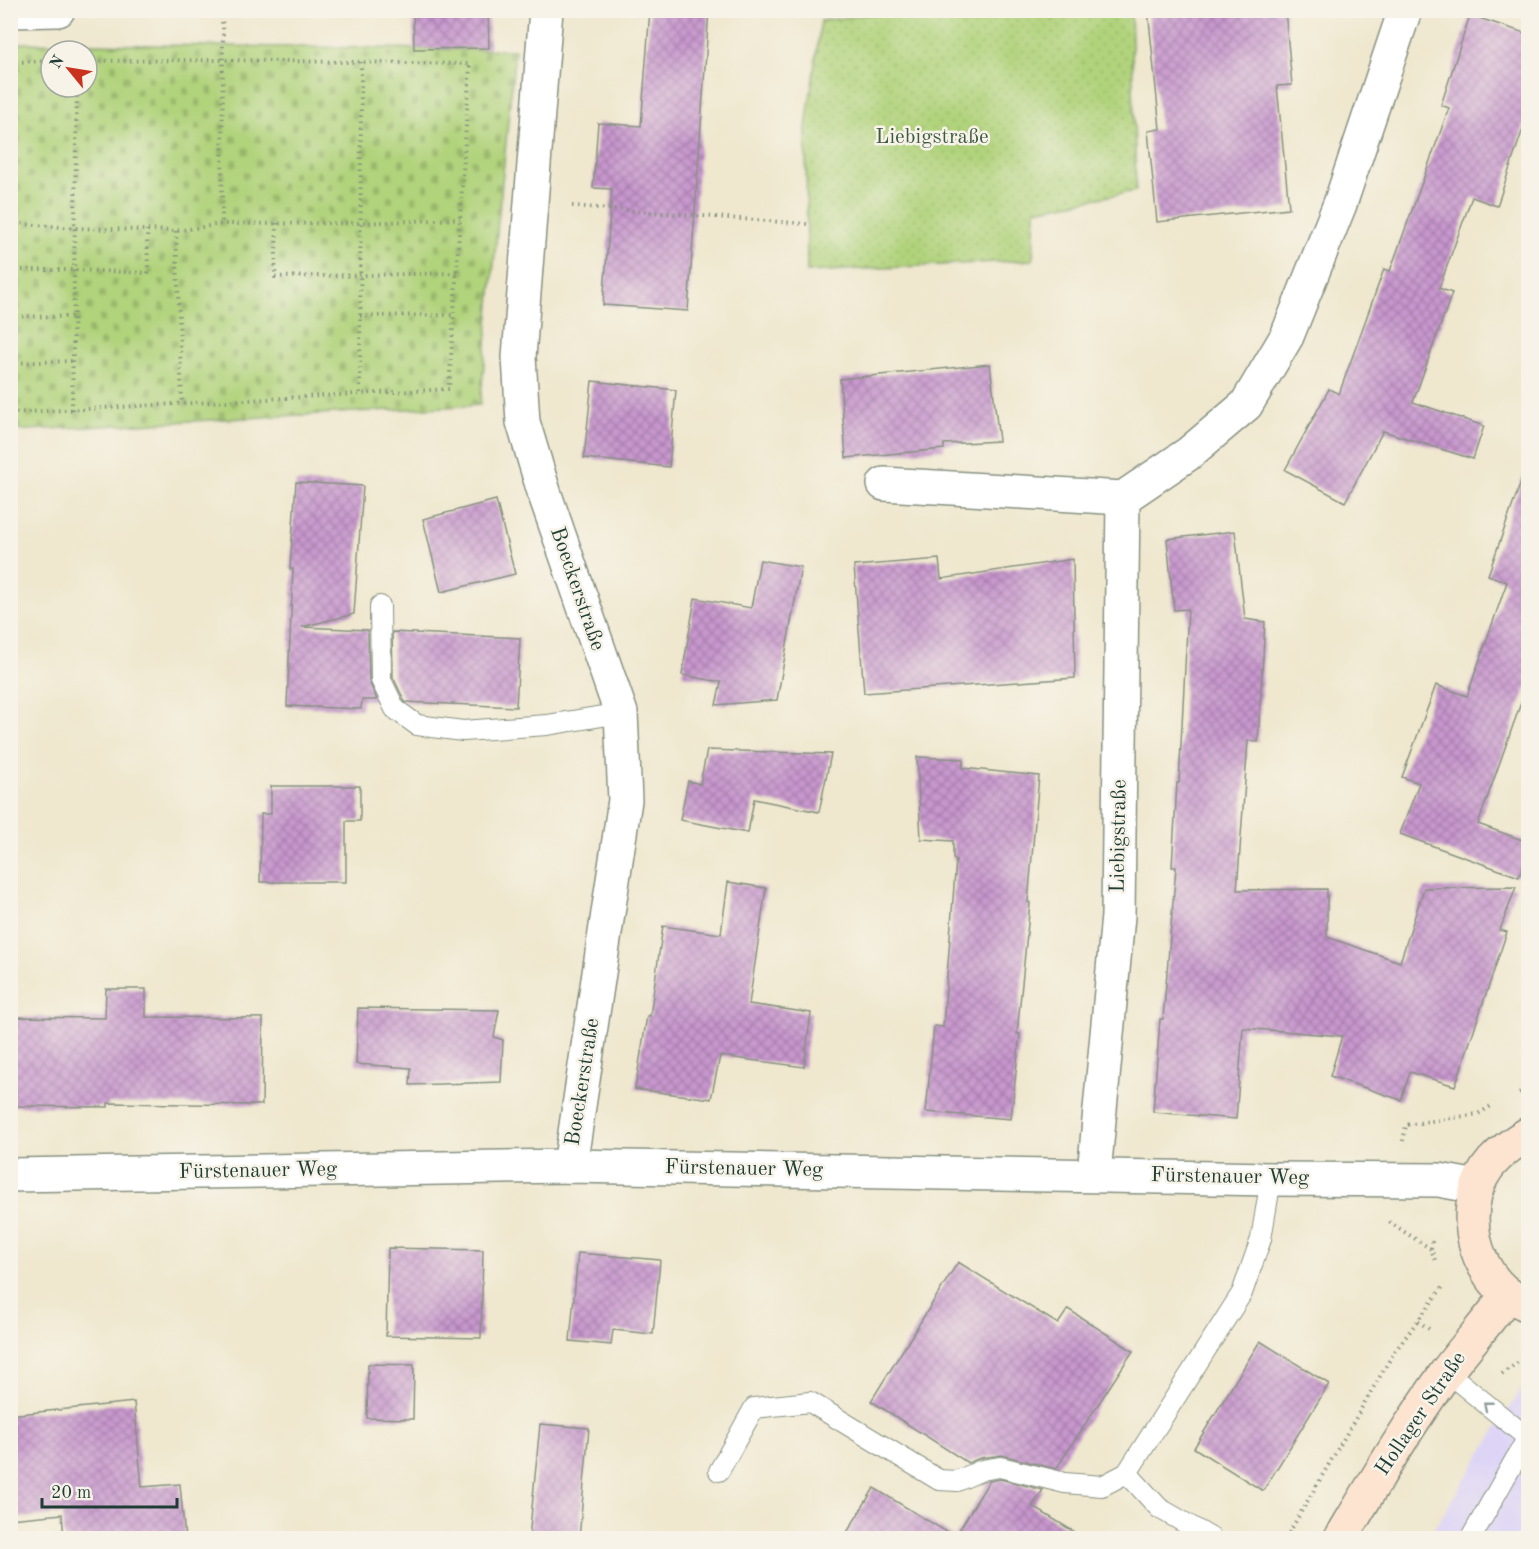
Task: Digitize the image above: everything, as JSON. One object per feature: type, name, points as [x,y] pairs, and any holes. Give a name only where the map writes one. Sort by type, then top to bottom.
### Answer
[{"type":"main road","points":[[1518,1300],[1487,1273],[1475,1246],[1471,1216],[1477,1187],[1490,1164],[1509,1145],[1528,1134]]},
{"type":"main road","name":"Hollager Straße","points":[[1344,1537],[1399,1442],[1446,1372],[1486,1324],[1518,1300]]},
{"type":"street","points":[[10,11],[58,10]]},
{"type":"street","name":"Boeckerstraße","points":[[546,10],[519,357],[523,422],[544,492],[621,713],[625,800],[570,1166]]},
{"type":"street","points":[[884,484],[1123,498],[1188,454],[1246,405],[1287,336],[1340,204],[1405,10]]},
{"type":"street","name":"Liebigstraße","points":[[1094,1174],[1118,916],[1123,498]]},
{"type":"street","name":"Fürstenauer Weg","points":[[10,1175],[570,1166],[1439,1180],[1477,1187]]},
{"type":"lane","points":[[380,606],[381,680],[395,709],[417,725],[463,731],[547,725],[621,713]]},
{"type":"lane","points":[[719,1471],[754,1408],[810,1402],[939,1480],[957,1481],[982,1470],[1000,1467],[1065,1483],[1102,1486],[1127,1473],[1242,1293],[1261,1239],[1271,1179]]},
{"type":"lane","points":[[1446,1372],[1528,1438],[1471,1539]]},
{"type":"lane","points":[[1127,1473],[1159,1508],[1211,1539]]},
{"type":"path","points":[[220,10],[223,27],[222,224]]},
{"type":"path","points":[[10,413],[449,389],[470,64],[222,60],[99,61]]},
{"type":"path","points":[[10,62],[39,61]]},
{"type":"path","points":[[360,393],[361,62]]},
{"type":"path","points":[[72,410],[77,99]]},
{"type":"path","points":[[532,202],[807,224]]},
{"type":"path","points":[[10,223],[75,228],[176,231],[222,224],[361,224],[460,219]]},
{"type":"path","points":[[277,223],[275,277],[456,273]]},
{"type":"path","points":[[10,270],[148,273],[147,230]]},
{"type":"path","points":[[176,231],[182,403]]},
{"type":"path","points":[[360,316],[454,315]]},
{"type":"path","points":[[10,316],[73,317]]},
{"type":"path","points":[[10,363],[73,361]]},
{"type":"path","points":[[1286,1539],[1393,1354],[1445,1284]]},
{"type":"shaded area","points":[[1528,1379],[1528,1538],[1428,1538]]},
{"type":"green space","name":"Liebigstraße","points":[[901,10],[1131,11],[1136,191],[1035,210],[1033,260],[807,272],[806,127],[821,21]]},
{"type":"green space","points":[[11,43],[39,43],[39,99],[99,99],[99,44],[515,50],[480,405],[11,431]]},
{"type":"building","points":[[413,10],[488,10],[489,48],[414,49]]},
{"type":"building","points":[[650,10],[709,10],[688,311],[603,305],[612,189],[593,188],[598,123],[641,126]]},
{"type":"building","points":[[1148,10],[1285,10],[1292,85],[1277,86],[1289,208],[1157,222],[1148,131],[1160,129]]},
{"type":"building","points":[[1470,15],[1528,34],[1528,114],[1497,206],[1472,197],[1439,288],[1452,293],[1413,402],[1484,426],[1473,459],[1383,431],[1345,502],[1285,470],[1329,389],[1339,394],[1384,269],[1390,271],[1449,108],[1441,105]]},
{"type":"building","points":[[990,364],[999,441],[944,444],[944,449],[846,458],[840,379]]},
{"type":"building","points":[[592,381],[676,390],[669,467],[584,458]]},
{"type":"building","points":[[1523,476],[1528,477],[1528,683],[1478,824],[1528,842],[1528,852],[1519,877],[1400,834],[1419,783],[1402,777],[1436,685],[1467,696],[1507,582],[1488,575]]},
{"type":"building","points":[[296,482],[363,486],[354,614],[302,627],[368,630],[369,681],[377,700],[362,700],[361,709],[287,706],[293,569],[290,569]]},
{"type":"building","points":[[496,500],[515,574],[441,592],[423,519]]},
{"type":"building","points":[[1235,531],[1245,619],[1265,622],[1258,742],[1248,741],[1237,890],[1327,889],[1327,937],[1400,962],[1424,888],[1516,887],[1500,930],[1507,932],[1455,1086],[1410,1072],[1401,1100],[1330,1076],[1342,1036],[1243,1028],[1236,1119],[1153,1112],[1176,867],[1172,867],[1188,609],[1174,610],[1167,539]]},
{"type":"building","points":[[939,559],[941,579],[1073,559],[1075,678],[864,693],[854,566]]},
{"type":"building","points":[[760,560],[801,567],[777,700],[716,705],[721,682],[682,675],[695,598],[751,608]]},
{"type":"building","points":[[392,632],[520,638],[516,707],[405,702],[393,677]]},
{"type":"building","points":[[707,750],[831,754],[819,812],[754,799],[748,833],[680,820],[688,781],[700,784]]},
{"type":"building","points":[[917,757],[963,759],[963,768],[1039,776],[1028,902],[1030,903],[1017,1034],[1020,1034],[1011,1119],[926,1112],[934,1026],[943,1027],[956,860],[953,859],[953,841],[921,839]]},
{"type":"building","points":[[271,786],[360,786],[360,821],[346,821],[346,882],[260,882],[261,814],[271,814]]},
{"type":"building","points":[[728,882],[766,888],[749,1004],[811,1013],[804,1067],[720,1056],[711,1099],[635,1089],[647,1016],[650,1016],[663,926],[721,934]]},
{"type":"building","points":[[106,989],[146,989],[146,1017],[263,1018],[262,1105],[108,1103],[108,1107],[10,1106],[10,1017],[105,1018]]},
{"type":"building","points":[[358,1008],[499,1010],[494,1037],[503,1040],[501,1082],[410,1085],[411,1068],[356,1064]]},
{"type":"building","points":[[388,1248],[483,1250],[481,1338],[386,1336]]},
{"type":"building","points":[[578,1253],[660,1260],[653,1334],[613,1330],[611,1345],[570,1341]]},
{"type":"building","points":[[958,1262],[1058,1324],[1068,1309],[1133,1351],[1056,1469],[1002,1455],[980,1458],[968,1463],[871,1401]]},
{"type":"building","points":[[1260,1341],[1329,1384],[1263,1491],[1194,1448]]},
{"type":"building","points":[[368,1364],[414,1365],[413,1419],[367,1418]]},
{"type":"building","points":[[134,1402],[142,1487],[180,1484],[185,1539],[64,1539],[62,1514],[10,1519],[10,1415]]},
{"type":"building","points":[[540,1424],[589,1428],[579,1539],[529,1539]]},
{"type":"building","points":[[1000,1479],[1043,1490],[1032,1506],[1086,1539],[843,1539],[874,1488],[955,1537],[989,1481]]}]
